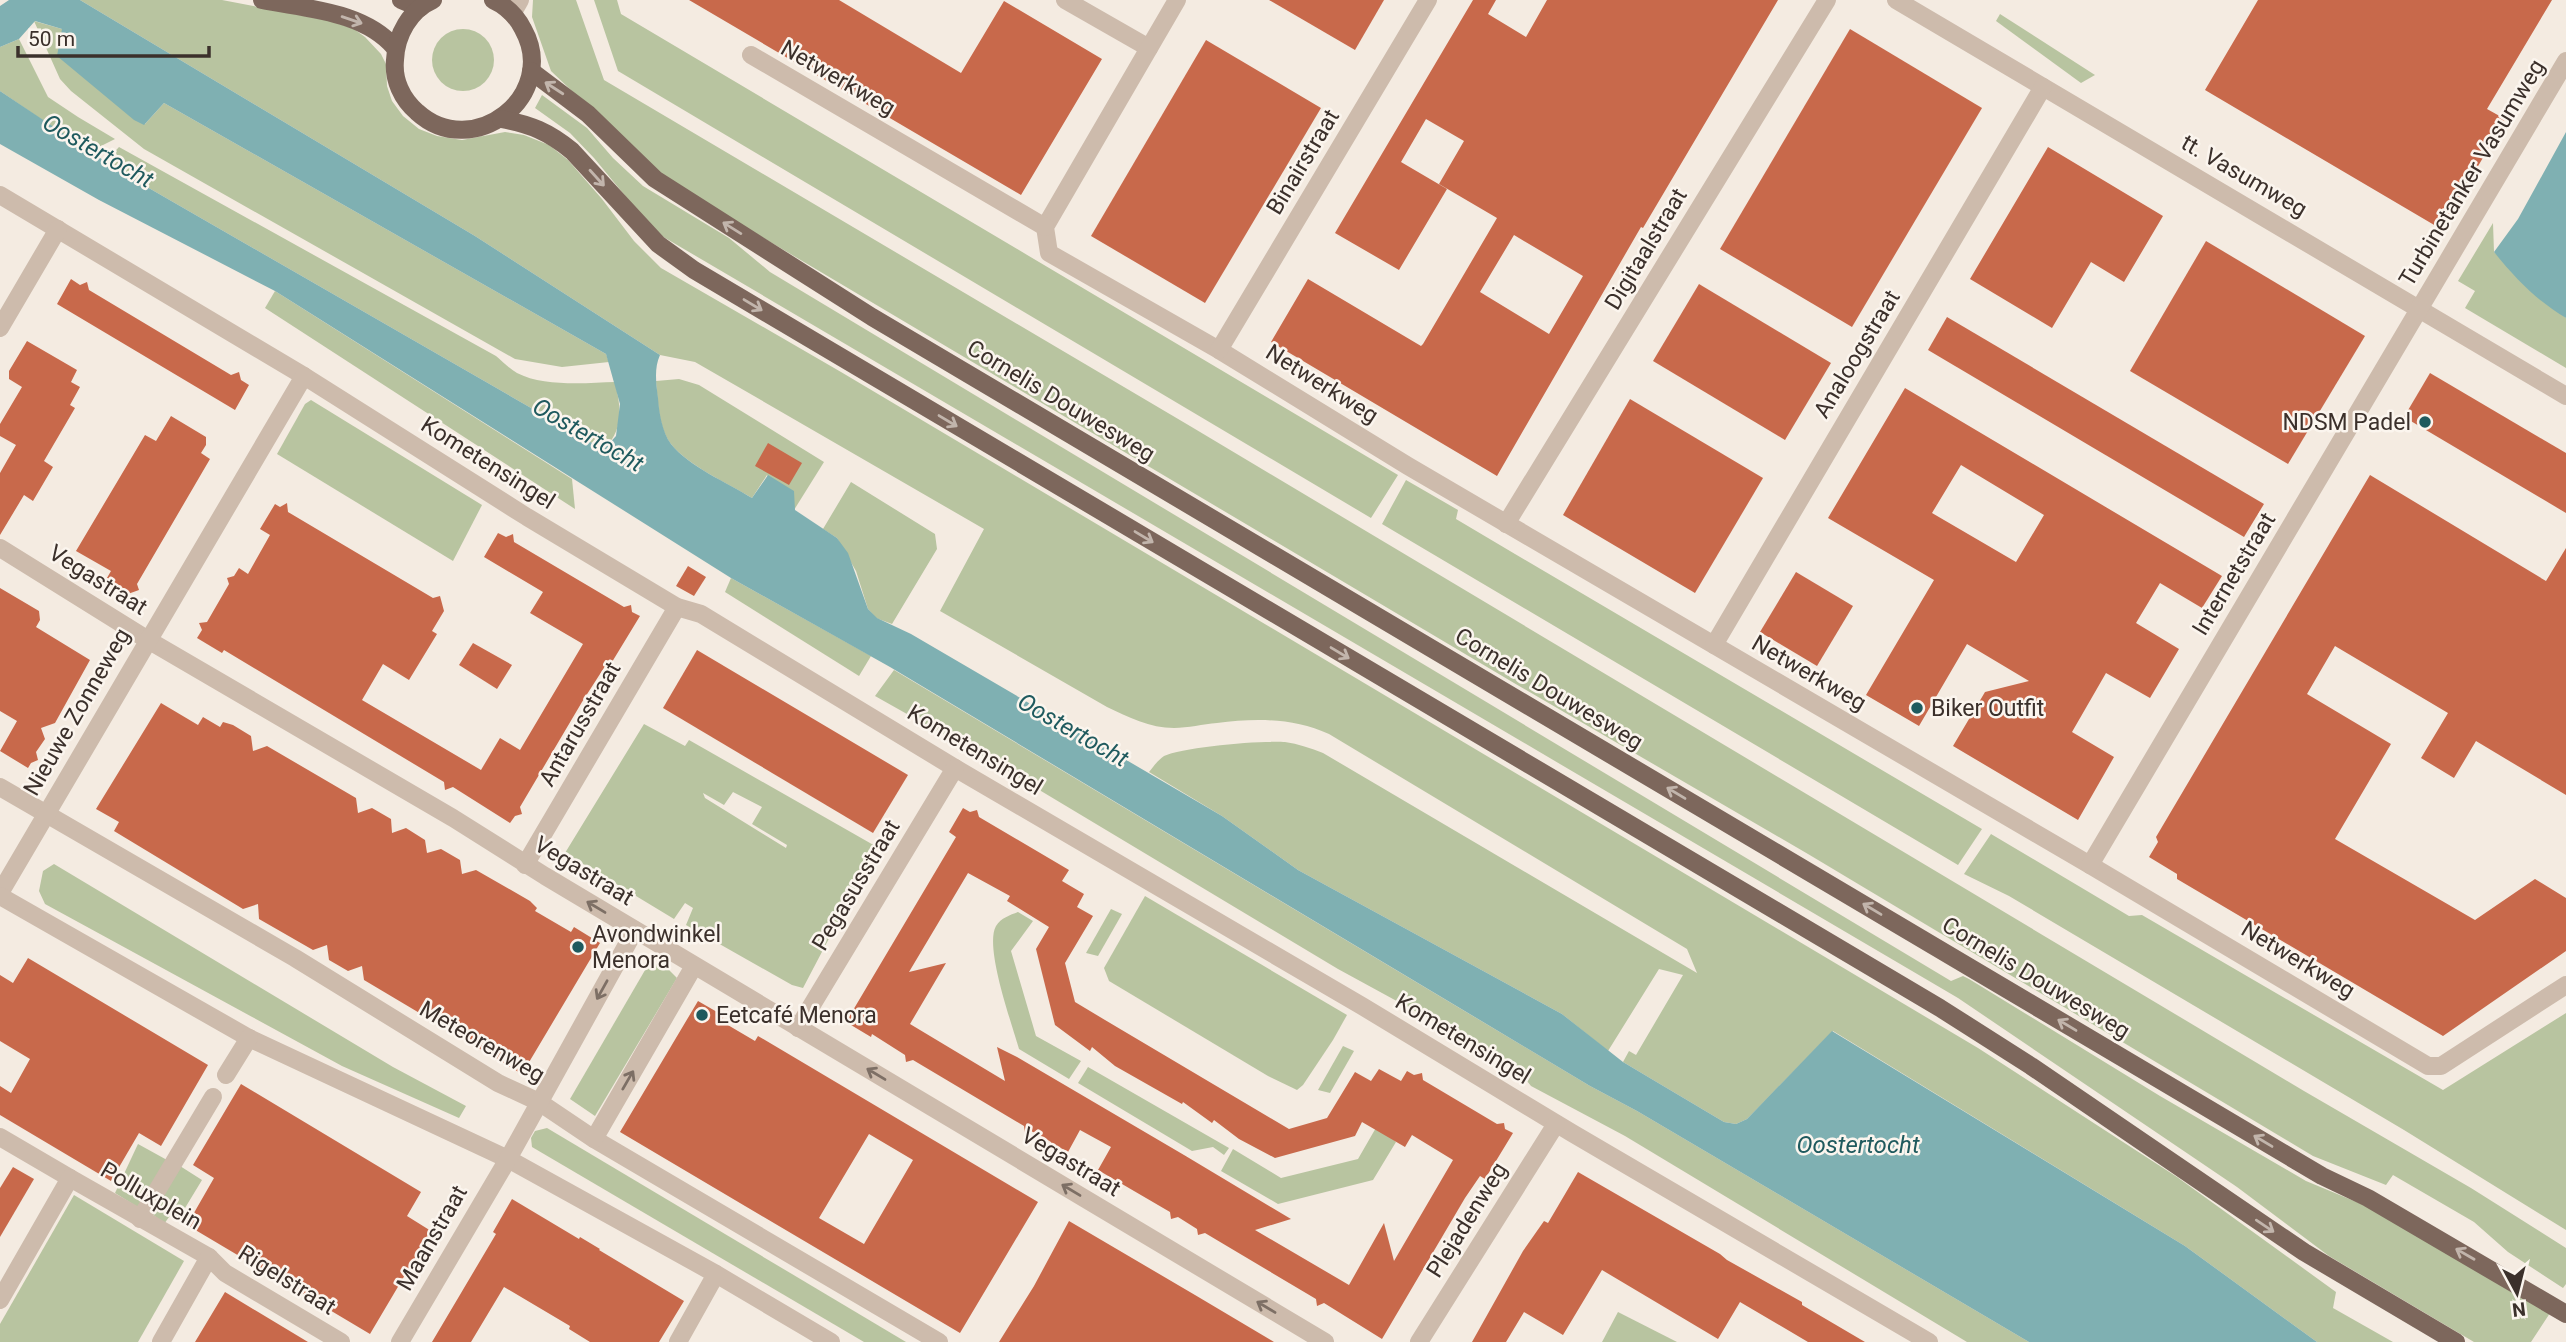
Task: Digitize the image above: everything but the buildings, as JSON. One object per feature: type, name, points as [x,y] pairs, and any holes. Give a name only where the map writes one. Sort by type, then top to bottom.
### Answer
[{"type":"main road","points":[[262,0],[354,20],[372,28],[395,48]]},
{"type":"main road","points":[[401,0],[426,4]]},
{"type":"main road","points":[[426,4],[403,30],[395,48],[394,68],[399,87],[409,105],[424,118],[442,127],[462,130],[482,128],[500,119],[520,99],[531,71],[532,59],[516,7],[493,0]]},
{"type":"main road","name":"Cornelis Douwesweg","points":[[531,71],[589,114],[655,179],[872,317],[2310,1169],[2368,1198],[2566,1314]]},
{"type":"main road","points":[[500,119],[543,129],[559,140],[658,244],[694,270],[1940,1008],[2101,1112],[2304,1252],[2456,1342]]},
{"type":"street","points":[[1065,0],[1149,48]]},
{"type":"street","points":[[1045,227],[1177,0]]},
{"type":"street","name":"Binairstraat","points":[[1219,349],[1428,0]]},
{"type":"street","name":"Digitaalstraat","points":[[1506,524],[1826,0]]},
{"type":"street","name":"tt. Vasumweg","points":[[1896,0],[2566,396]]},
{"type":"street","name":"Netwerkweg","points":[[751,55],[1045,227],[1049,253],[1219,349],[1506,524],[2428,1066],[2441,1066],[2566,985]]},
{"type":"street","name":"Turbinetanker Vasumweg","points":[[2420,309],[2566,61]]},
{"type":"street","name":"Analoogstraat","points":[[1714,645],[2043,87]]},
{"type":"street","name":"Kometensingel","points":[[0,194],[304,376],[527,517],[677,607],[701,614],[955,768],[1929,1342]]},
{"type":"street","points":[[0,328],[58,229]]},
{"type":"street","name":"Internetstraat","points":[[2090,865],[2420,309]]},
{"type":"street","name":"Nieuwe Zonneweg","points":[[0,894],[304,376]]},
{"type":"street","name":"Vegastraat","points":[[0,548],[148,640],[453,818],[525,865],[1325,1342]]},
{"type":"street","name":"Antarusstraat","points":[[525,865],[677,607]]},
{"type":"street","name":"Pegasusstraat","points":[[799,1028],[955,768]]},
{"type":"street","name":"Meteorenweg","points":[[0,787],[295,958],[498,1083],[539,1102],[594,1139],[939,1342]]},
{"type":"street","points":[[0,894],[249,1038],[508,1159],[716,1274],[831,1342]]},
{"type":"street","name":"Maanstraat","points":[[400,1342],[508,1159],[635,930]]},
{"type":"street","points":[[594,1139],[694,966]]},
{"type":"street","points":[[226,1075],[249,1038]]},
{"type":"street","points":[[141,1219],[213,1097]]},
{"type":"street","name":"Plejadenweg","points":[[1419,1342],[1556,1124]]},
{"type":"street","points":[[0,1137],[70,1178]]},
{"type":"street","name":"Polluxplein","points":[[0,1300],[70,1178],[209,1257],[162,1342]]},
{"type":"street","name":"Rigelstraat","points":[[209,1257],[225,1273],[341,1342]]},
{"type":"street","points":[[678,1342],[716,1274]]},
{"type":"green space","points":[[80,0],[222,0],[331,21],[354,29],[381,54],[386,64],[387,86],[392,101],[403,116],[419,129],[437,136],[462,140],[505,132],[524,135],[549,145],[568,160],[634,241],[661,268],[841,372],[1978,1048],[2177,1177],[2336,1292],[2333,1308],[2393,1342],[2317,1342],[2185,1246],[1833,1031],[1747,1119],[1736,1124],[1724,1122],[1623,1062],[1629,1051],[1636,1055],[1683,975],[1659,969],[1608,1051],[1562,1014],[1298,870],[1222,816],[1149,772],[1164,756],[1205,747],[1275,742],[1309,748],[1323,753],[1697,973],[1687,949],[1329,734],[1288,722],[1260,720],[1174,728],[1148,724],[1107,707],[940,611],[984,529],[695,362],[660,355],[475,236]]},
{"type":"green space","points":[[533,0],[576,0],[604,80],[2471,1188],[2566,1248],[2566,1284],[2563,1288],[2508,1252],[2474,1222],[2393,1175],[2386,1185],[2313,1156],[1808,854],[1514,683],[664,179],[551,71],[532,17]]},
{"type":"green space","points":[[594,0],[617,0],[621,14],[1398,475],[1371,518],[618,71]]},
{"type":"green space","points":[[2000,14],[2095,75],[2081,83],[1996,21]]},
{"type":"green space","points":[[34,21],[62,29],[145,124],[164,103],[606,354],[609,362],[562,367],[515,359],[144,149],[71,91],[60,79]]},
{"type":"green space","points":[[463,29],[485,38],[494,60],[485,82],[463,91],[441,82],[432,60],[441,38]]},
{"type":"green space","points":[[19,39],[48,97],[115,139],[89,152],[0,91],[0,47]]},
{"type":"green space","points":[[542,95],[587,128],[613,158],[643,186],[729,238],[770,272],[1951,981],[1963,976],[1969,979],[2160,1096],[2306,1181],[2371,1208],[2550,1313],[2531,1342],[2474,1342],[2329,1256],[2237,1187],[1958,998],[655,232],[570,133],[535,108]]},
{"type":"green space","points":[[119,147],[496,356],[517,373],[552,382],[615,382],[619,418],[615,434],[604,449],[599,447],[121,172],[105,162]]},
{"type":"green space","points":[[2493,223],[2494,252],[2566,318],[2566,368],[2465,308],[2475,291],[2458,281]]},
{"type":"green space","points":[[275,291],[572,479],[575,509],[265,308]]},
{"type":"green space","points":[[679,379],[699,385],[824,462],[794,510],[767,475],[752,498],[698,467],[678,452],[667,437],[661,422],[656,381]]},
{"type":"green space","points":[[311,400],[482,505],[453,561],[277,454],[305,404]]},
{"type":"green space","points":[[1406,480],[1458,510],[1456,519],[1982,829],[1958,865],[1382,524]]},
{"type":"green space","points":[[851,482],[935,534],[937,549],[892,624],[876,618],[868,609],[856,571],[837,538],[823,529]]},
{"type":"green space","points":[[731,578],[871,656],[859,676],[725,592]]},
{"type":"green space","points":[[894,670],[1590,1086],[2029,1342],[1967,1342],[1625,1136],[1531,1086],[1514,1065],[1338,969],[1001,767],[875,696]]},
{"type":"green space","points":[[644,724],[685,746],[689,740],[877,847],[803,988],[792,985],[686,925],[693,908],[685,903],[674,919],[565,853]],"holes":[[[733,792],[762,807],[752,824],[787,845],[786,848],[705,798],[703,793],[724,805]]]},
{"type":"green space","points":[[1991,834],[2129,916],[2142,915],[2443,1090],[2566,1013],[2566,1230],[2404,1130],[2009,896],[1964,874]]},
{"type":"green space","points":[[54,864],[393,1067],[466,1106],[459,1118],[342,1066],[45,904],[39,891],[43,871]]},
{"type":"green space","points":[[1145,896],[1347,1015],[1303,1085],[1297,1090],[1268,1076],[1109,981],[1104,968]]},
{"type":"green space","points":[[1111,909],[1122,914],[1098,956],[1086,953]]},
{"type":"green space","points":[[1018,912],[1033,921],[1011,951],[1036,1036],[1081,1061],[1069,1079],[1019,1049],[1000,986],[993,936],[1000,921]]},
{"type":"green space","points":[[654,963],[669,970],[677,978],[595,1116],[570,1099],[648,965]]},
{"type":"green space","points":[[1343,1046],[1354,1051],[1330,1093],[1318,1090]]},
{"type":"green space","points":[[1088,1067],[1229,1148],[1224,1155],[1213,1147],[1192,1151],[1078,1083]]},
{"type":"green space","points":[[1377,1126],[1396,1142],[1373,1180],[1278,1204],[1221,1171],[1233,1149],[1281,1178],[1358,1159]]},
{"type":"green space","points":[[547,1128],[906,1342],[864,1342],[532,1147],[531,1138],[535,1131]]},
{"type":"green space","points":[[138,1144],[167,1160],[139,1208],[115,1193]]},
{"type":"green space","points":[[180,1166],[202,1180],[185,1208],[177,1206],[164,1224],[151,1213]]},
{"type":"green space","points":[[74,1195],[184,1261],[138,1342],[0,1342],[0,1324]]},
{"type":"green space","points":[[1618,1312],[1677,1342],[1602,1342]]},
{"type":"water","name":"Oostertocht","points":[[9,0],[80,0],[475,236],[660,355],[656,376],[659,409],[663,428],[671,444],[687,460],[752,498],[768,475],[794,491],[795,510],[837,538],[848,553],[868,609],[877,618],[911,634],[1222,816],[1298,870],[1562,1014],[1623,1062],[1724,1122],[1736,1124],[1747,1119],[1832,1031],[2185,1246],[2317,1342],[2029,1342],[1590,1086],[890,667],[731,578],[275,291],[99,200],[0,144],[0,91],[121,172],[599,447],[604,449],[616,436],[620,404],[606,354],[164,103],[144,125],[134,120],[57,56],[62,29],[35,21],[19,39],[0,47],[0,6]]},
{"type":"water","points":[[2566,132],[2566,318],[2527,288],[2494,252],[2518,219]]},
{"type":"place","name":"NDSM Padel","points":[[2425,422]]},
{"type":"place","name":"Biker Outfit","points":[[1917,708]]},
{"type":"place","name":"Avondwinkel Menora","points":[[578,947]]},
{"type":"place","name":"Eetcafé Menora","points":[[702,1015]]}]
